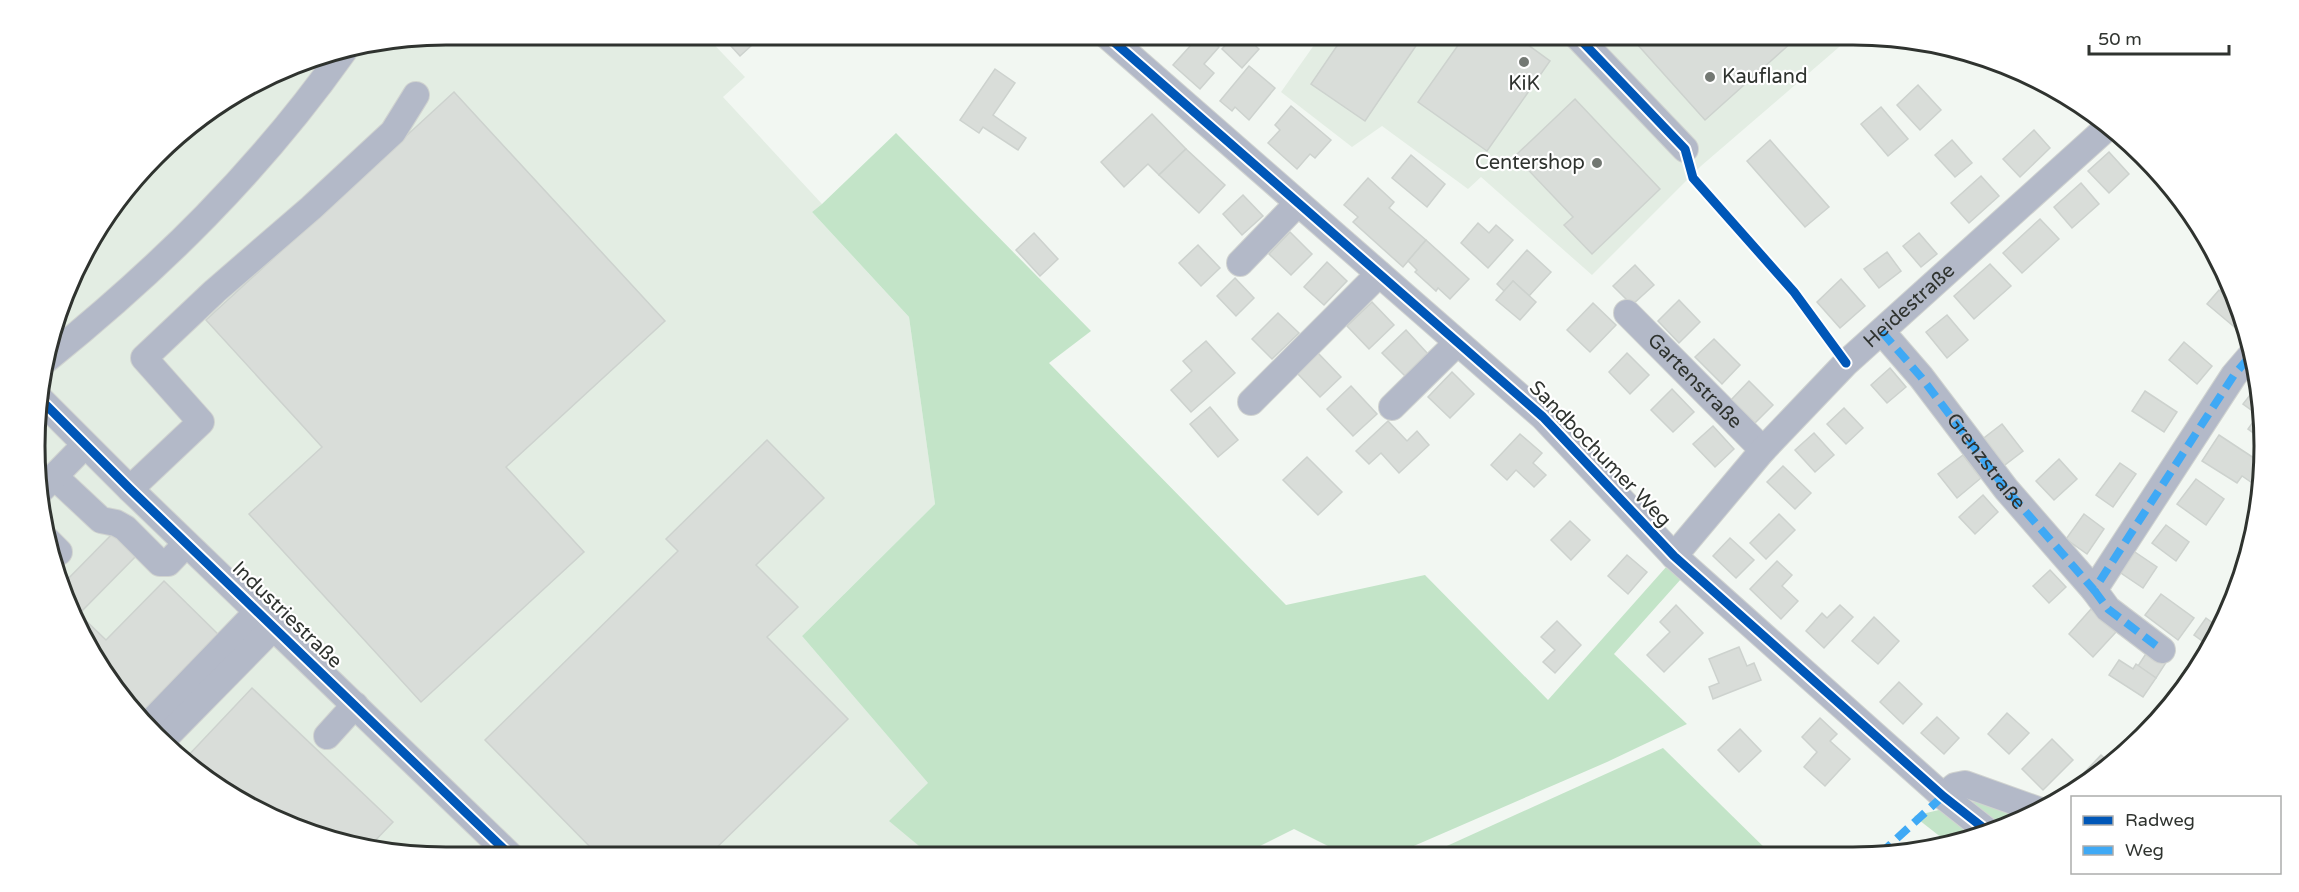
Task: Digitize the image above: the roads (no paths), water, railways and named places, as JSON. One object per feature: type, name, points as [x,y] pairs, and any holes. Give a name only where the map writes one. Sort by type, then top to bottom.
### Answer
[{"type":"street","name":"Sandbochumer Weg","points":[[1118,45],[1543,417],[1674,556],[1943,796],[1981,826]]},
{"type":"street","points":[[1586,45],[1685,149]]},
{"type":"street","points":[[57,351],[154,267],[231,193],[276,142],[337,60]]},
{"type":"street","points":[[130,489],[201,422],[144,358],[215,291],[311,208],[393,132],[416,95]]},
{"type":"street","name":"Heidestraße","points":[[1674,556],[1763,450],[1846,363],[2102,132]]},
{"type":"street","points":[[1240,263],[1298,203]]},
{"type":"street","points":[[1251,402],[1379,274]]},
{"type":"street","name":"Gartenstraße","points":[[1627,313],[1763,450]]},
{"type":"street","points":[[62,331],[83,330]]},
{"type":"street","name":"Grenzstraße","points":[[1882,332],[1921,377],[2006,489],[2108,609],[2162,650]]},
{"type":"street","points":[[1392,407],[1457,343]]},
{"type":"street","points":[[2094,590],[2245,363]]},
{"type":"street","name":"Industriestraße","points":[[47,406],[186,544],[502,847]]},
{"type":"street","points":[[85,445],[48,483],[101,520],[116,523],[125,528],[160,563],[168,563],[186,544]]},
{"type":"street","points":[[153,720],[266,619]]},
{"type":"street","points":[[168,735],[266,619]]},
{"type":"street","points":[[327,736],[355,705]]},
{"type":"street","points":[[1943,796],[1955,786],[1965,784],[2029,806]]},
{"type":"place","name":"KiK","points":[[1524,62]]},
{"type":"place","name":"Kaufland","points":[[1710,77]]},
{"type":"place","name":"Centershop","points":[[1597,163]]}]
